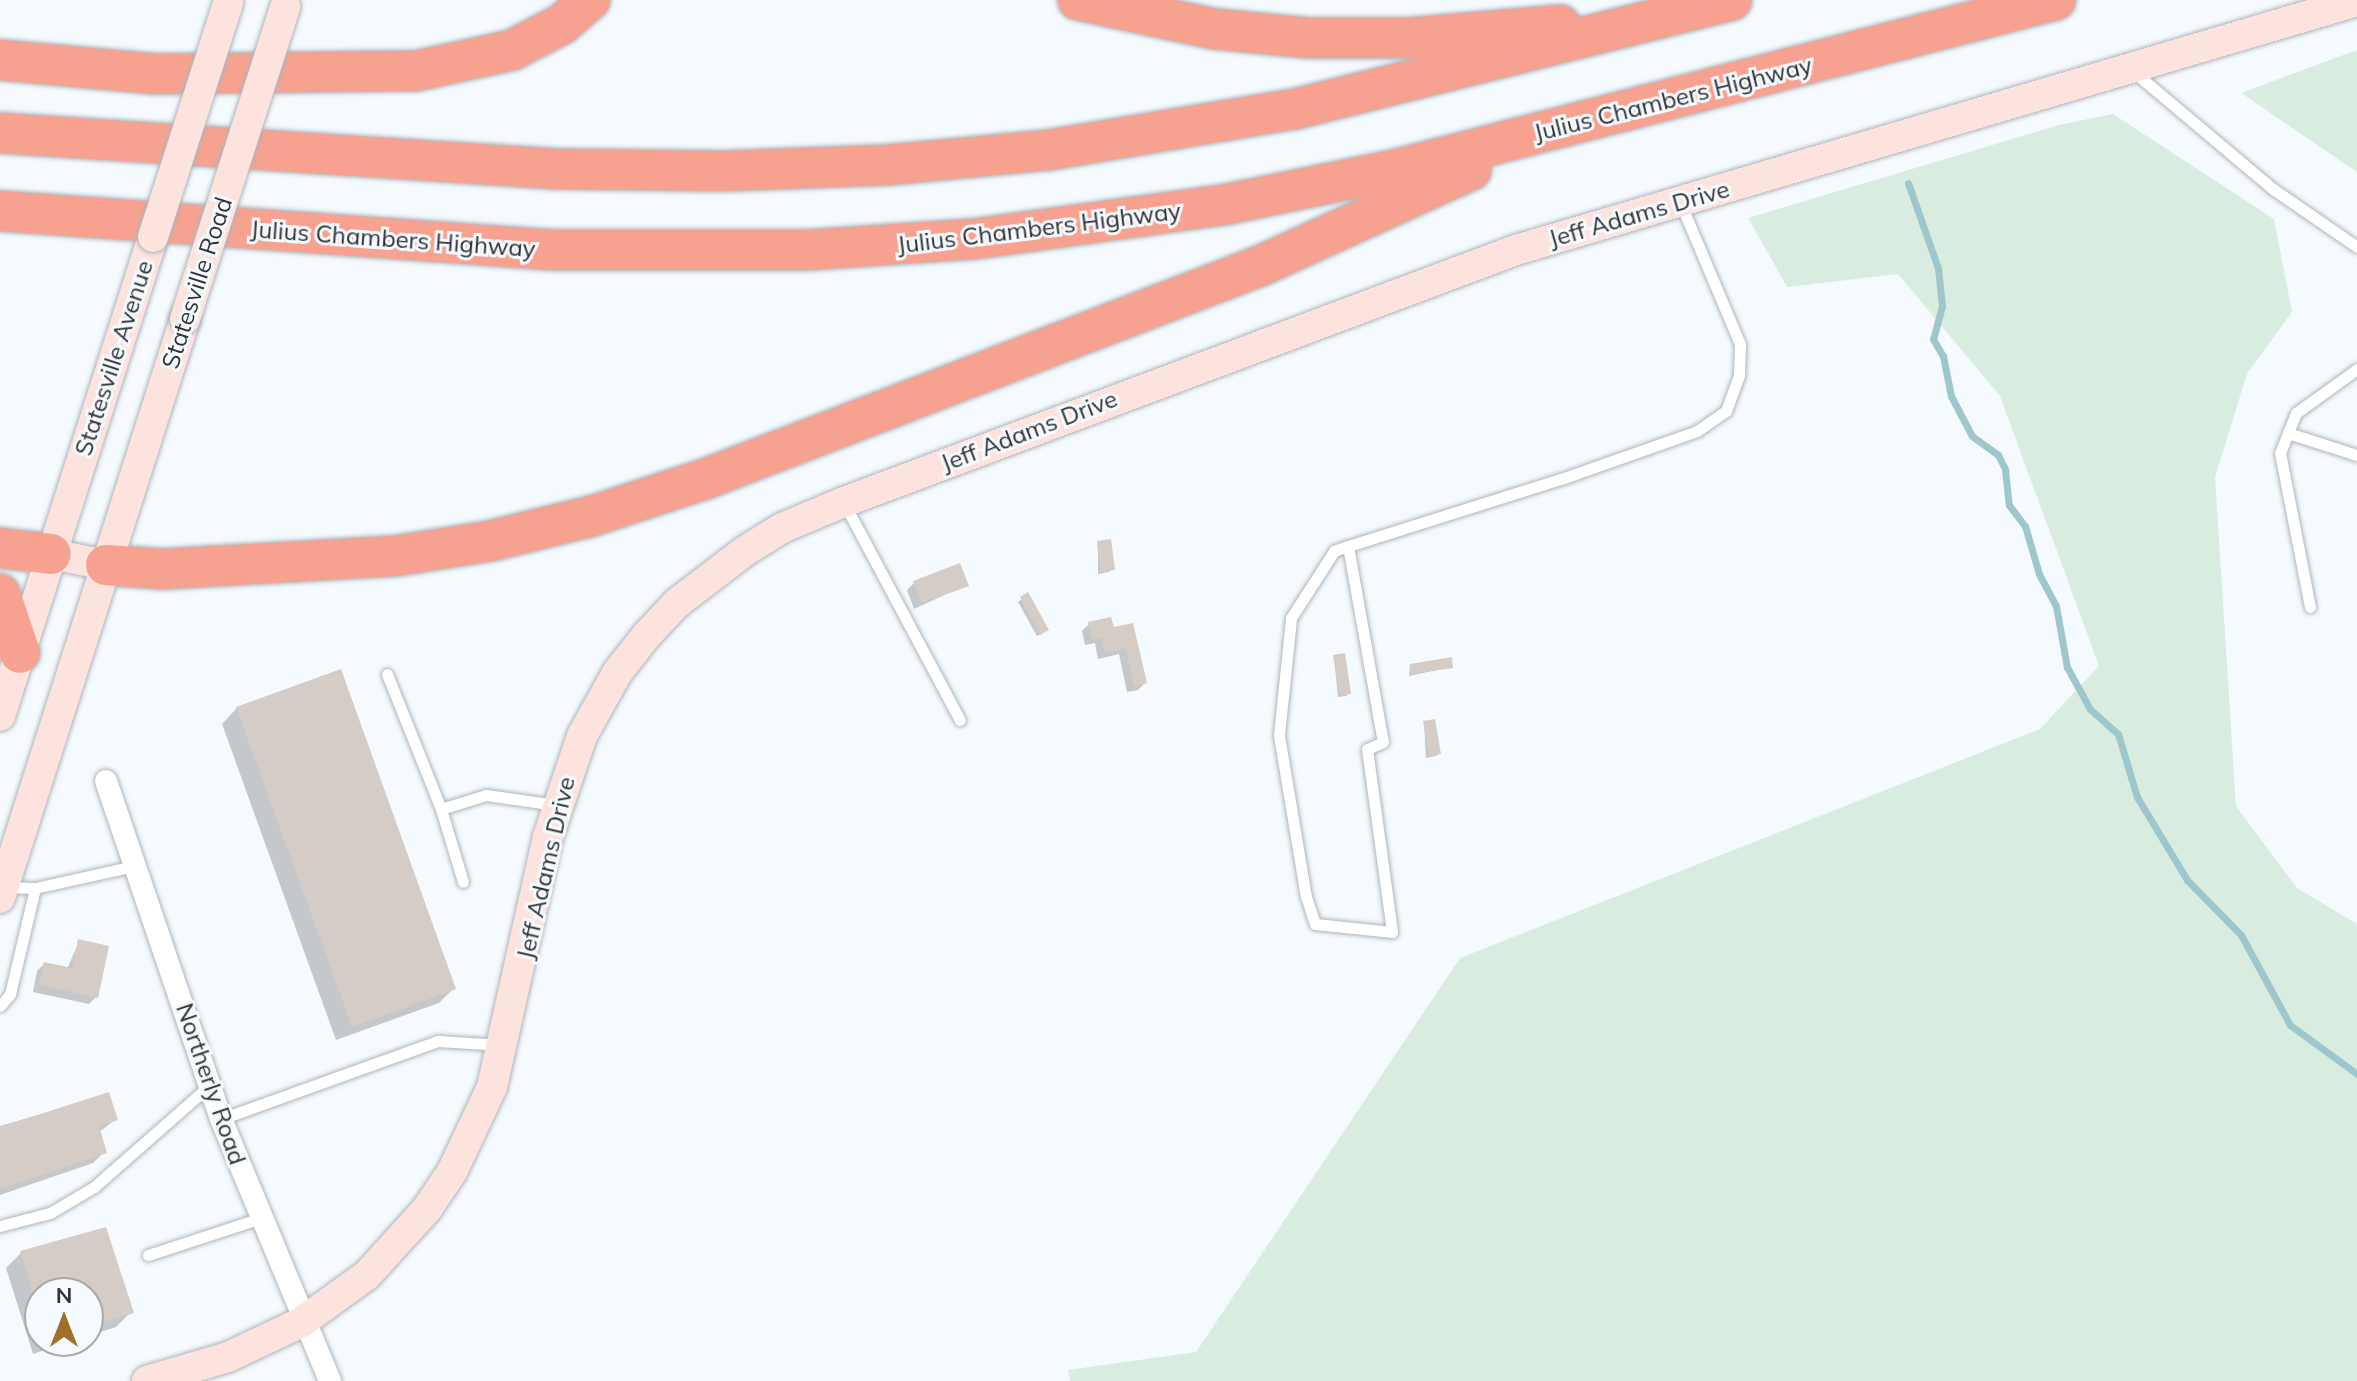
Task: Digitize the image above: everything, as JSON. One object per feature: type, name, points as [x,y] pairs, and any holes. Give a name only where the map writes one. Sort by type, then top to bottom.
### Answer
[{"type":"highway","points":[[0,60],[156,74],[416,71],[512,50],[562,24],[590,0]]},
{"type":"highway","points":[[1078,0],[1215,29],[1309,38],[1409,38],[1675,15]]},
{"type":"highway","points":[[0,133],[639,171],[804,169],[967,158],[1131,138],[1295,109],[1732,0]]},
{"type":"highway","name":"Julius Chambers Highway","points":[[0,211],[166,225],[568,250],[723,252],[892,245],[1059,230],[1228,204],[1570,125],[2055,0]]},
{"type":"highway","points":[[0,105],[192,146]]},
{"type":"highway","points":[[106,565],[163,569],[395,556],[490,541],[592,516],[705,479],[1260,266],[1570,125]]},
{"type":"highway","points":[[0,235],[166,225]]},
{"type":"highway","points":[[0,548],[51,554]]},
{"type":"highway","points":[[0,594],[20,653]]},
{"type":"street","name":"Jeff Adams Drive","points":[[147,1381],[228,1357],[302,1322],[367,1275],[427,1209],[474,1129],[505,1045],[557,805],[605,693],[677,603],[782,528],[1427,281],[1680,201],[2357,1]]},
{"type":"street","name":"Statesville Avenue","points":[[0,716],[228,2]]},
{"type":"street","name":"Statesville Road","points":[[106,565],[286,3]]},
{"type":"street","points":[[2,892],[106,565],[51,554]]},
{"type":"street","name":"Northerly Road","points":[[106,781],[221,1119],[302,1322],[330,1381]]},
{"type":"lane","points":[[2131,69],[2273,189],[2357,247]]},
{"type":"lane","points":[[1348,546],[1383,742],[1367,749],[1392,932],[1315,924],[1283,771],[1279,735],[1291,618],[1334,551],[1348,546],[1697,431],[1726,411],[1739,375],[1740,344],[1680,201]]},
{"type":"lane","points":[[2310,607],[2280,453],[2296,413],[2357,369]]},
{"type":"lane","points":[[2288,433],[2357,455]]},
{"type":"lane","points":[[844,502],[960,720]]},
{"type":"lane","points":[[387,674],[441,809],[463,882]]},
{"type":"lane","points":[[441,809],[486,795],[557,805]]},
{"type":"lane","points":[[2,892],[35,888],[134,866]]},
{"type":"lane","points":[[0,1006],[10,994],[35,888]]},
{"type":"lane","points":[[221,1119],[438,1041],[505,1045]]},
{"type":"lane","points":[[0,1226],[50,1213],[94,1187],[210,1085]]},
{"type":"lane","points":[[148,1255],[261,1218]]},
{"type":"green space","points":[[2357,50],[2357,172],[2241,93]]},
{"type":"green space","points":[[2113,114],[2274,219],[2292,312],[2247,374],[2215,477],[2236,806],[2297,888],[2357,924],[2357,1381],[1070,1381],[1068,1370],[1196,1352],[1460,958],[2040,729],[2099,666],[2000,396],[1898,274],[1787,287],[1748,218],[2059,125]]},
{"type":"building","points":[[1111,539],[1115,570],[1100,572],[1097,541]]},
{"type":"building","points":[[960,563],[969,586],[922,603],[913,581]]},
{"type":"building","points":[[1028,592],[1049,630],[1040,635],[1020,597]]},
{"type":"building","points":[[1111,617],[1114,627],[1133,623],[1147,683],[1134,687],[1126,648],[1105,653],[1102,637],[1092,639],[1088,622]]},
{"type":"building","points":[[1345,653],[1351,694],[1340,695],[1333,655]]},
{"type":"building","points":[[1452,657],[1453,668],[1411,674],[1410,664]]},
{"type":"building","points":[[341,669],[456,989],[352,1027],[236,707]]},
{"type":"building","points":[[1435,719],[1441,754],[1429,756],[1423,721]]},
{"type":"building","points":[[78,939],[109,946],[98,998],[39,985],[44,962],[72,968]]},
{"type":"building","points":[[109,1092],[118,1120],[99,1126],[107,1153],[0,1189],[0,1127]]},
{"type":"building","points":[[106,1227],[134,1313],[104,1322],[104,1277],[28,1277],[20,1251]]},
{"type":"waterway","points":[[1908,183],[1938,268],[1942,306],[1933,339],[1943,356],[1951,396],[1972,436],[1998,455],[2005,469],[2009,505],[2025,526],[2039,574],[2056,606],[2067,667],[2090,709],[2118,734],[2137,797],[2187,880],[2241,935],[2290,1025],[2357,1074]]}]
